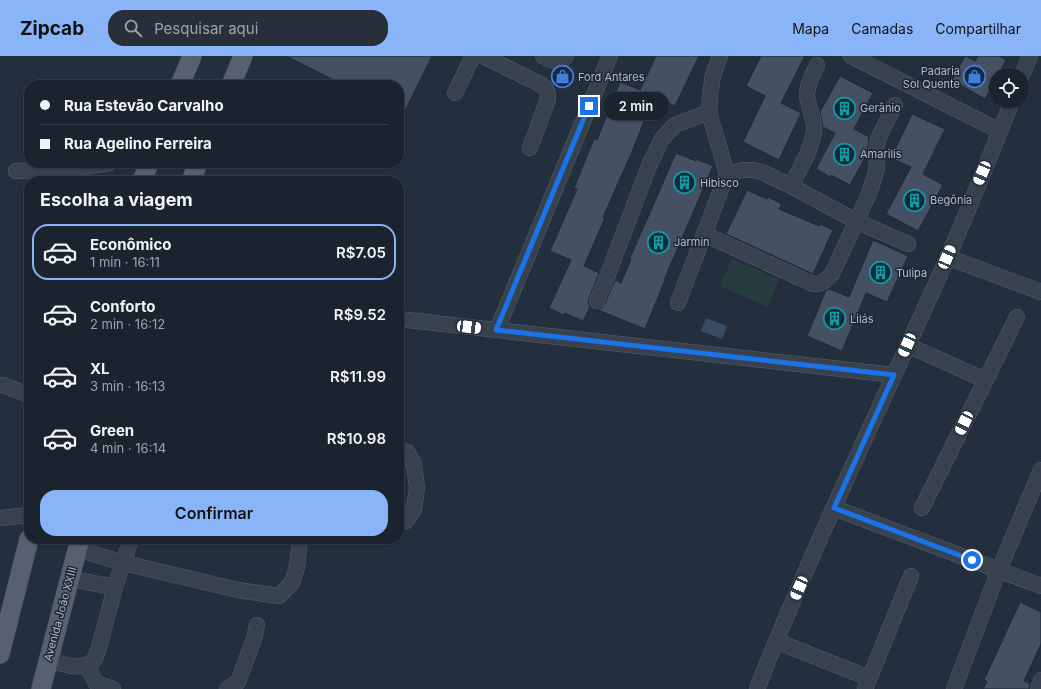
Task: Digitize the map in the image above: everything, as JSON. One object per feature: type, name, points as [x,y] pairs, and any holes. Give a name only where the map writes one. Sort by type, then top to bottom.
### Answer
[{"type":"main road","points":[[182,80],[192,56]]},
{"type":"main road","points":[[193,80],[196,56]]},
{"type":"main road","points":[[233,80],[243,56]]},
{"type":"main road","points":[[0,654],[28,544]]},
{"type":"main road","name":"Avenida João XXIII","points":[[40,689],[79,544]]},
{"type":"street","points":[[455,93],[473,56]]},
{"type":"street","points":[[483,56],[542,85],[546,90],[548,99],[530,148]]},
{"type":"street","points":[[543,56],[560,62],[566,56]]},
{"type":"street","points":[[496,330],[610,56]]},
{"type":"street","points":[[678,303],[727,174],[709,112],[713,75],[720,56]]},
{"type":"street","points":[[851,56],[1000,131]]},
{"type":"street","points":[[1025,68],[1030,56]]},
{"type":"street","points":[[791,186],[813,138],[814,127],[807,95],[808,86],[817,65]]},
{"type":"street","points":[[704,234],[813,284],[819,284],[825,281],[832,274],[868,196],[877,167],[876,150],[878,139],[895,105]]},
{"type":"street","points":[[757,689],[834,508],[947,257],[1009,108]]},
{"type":"street","points":[[597,301],[649,166],[662,139],[674,125],[709,112]]},
{"type":"street","points":[[16,171],[79,168]]},
{"type":"street","points":[[727,174],[742,170],[762,172],[856,221],[908,244]]},
{"type":"street","points":[[947,257],[1041,292]]},
{"type":"street","points":[[922,508],[1017,317]]},
{"type":"street","points":[[404,320],[894,375]]},
{"type":"street","points":[[907,345],[985,380]]},
{"type":"street","points":[[0,385],[24,394]]},
{"type":"street","points":[[404,451],[407,452],[414,464],[417,488],[414,509],[404,521]]},
{"type":"street","points":[[954,689],[999,570],[1041,470]]},
{"type":"street","points":[[834,508],[1041,586]]},
{"type":"street","points":[[0,518],[24,516]]},
{"type":"street","points":[[79,544],[124,563],[238,590],[280,596],[292,583],[294,578],[297,567],[299,544]]},
{"type":"street","points":[[48,660],[71,666],[87,666],[95,660],[130,544]]},
{"type":"street","points":[[776,642],[867,683],[911,576]]},
{"type":"street","points":[[70,579],[116,587]]},
{"type":"street","points":[[227,689],[238,682],[254,639],[257,626]]},
{"type":"street","points":[[87,666],[96,683],[113,689]]},
{"type":"street","points":[[1038,689],[1041,680]]},
{"type":"green space","points":[[732,259],[779,279],[768,307],[720,286]]},
{"type":"water","points":[[706,318],[727,326],[722,339],[701,331]]},
{"type":"building","points":[[286,56],[432,56],[404,113],[404,80],[334,80]]},
{"type":"building","points":[[656,56],[699,56],[675,106],[654,96],[584,266],[599,273],[589,298],[588,303],[590,307],[583,321],[565,313],[563,315],[549,308],[571,260],[550,251],[577,189],[574,188],[594,139],[597,140],[620,82],[640,90]]},
{"type":"building","points":[[761,56],[805,56],[781,103],[801,113],[779,160],[743,142],[765,96],[746,86]]},
{"type":"building","name":"Padaria Sol Quente","points":[[965,56],[975,61],[978,56],[999,56],[1006,60],[1002,68],[989,68],[989,92],[985,99],[952,80]]},
{"type":"building","points":[[840,76],[873,93],[854,129],[869,137],[867,154],[850,185],[831,175],[830,177],[816,169],[835,133],[823,127],[820,112]]},
{"type":"building","points":[[912,114],[945,129],[923,174],[943,185],[918,231],[886,214],[911,167],[891,158]]},
{"type":"building","points":[[676,153],[713,166],[664,280],[645,329],[598,310],[605,304],[615,280],[621,283],[631,259],[630,258]]},
{"type":"building","points":[[747,190],[767,199],[768,197],[782,204],[779,209],[819,226],[820,224],[833,230],[813,274],[726,234]]},
{"type":"building","points":[[873,240],[908,256],[887,302],[866,293],[842,351],[807,336],[826,290],[829,289],[849,297]]},
{"type":"building","points":[[1020,602],[1041,612],[1041,644],[1024,681],[1030,684],[1029,689],[983,689],[987,682],[984,680]]},
{"type":"place","name":"Ford Antares","points":[[562,77]]},
{"type":"place","name":"Padaria Sol Quente","points":[[975,77]]},
{"type":"place","name":"Gerânio","points":[[844,108]]},
{"type":"place","name":"Amarilis","points":[[845,154]]},
{"type":"place","name":"Hibisco","points":[[684,183]]},
{"type":"place","name":"Begônia","points":[[914,200]]},
{"type":"place","name":"Jarmin","points":[[659,242]]},
{"type":"place","name":"Tulipa","points":[[880,273]]},
{"type":"place","name":"Lilás","points":[[835,319]]},
{"type":"route","points":[[589,106],[496,330],[894,375],[834,508],[972,560]]}]
